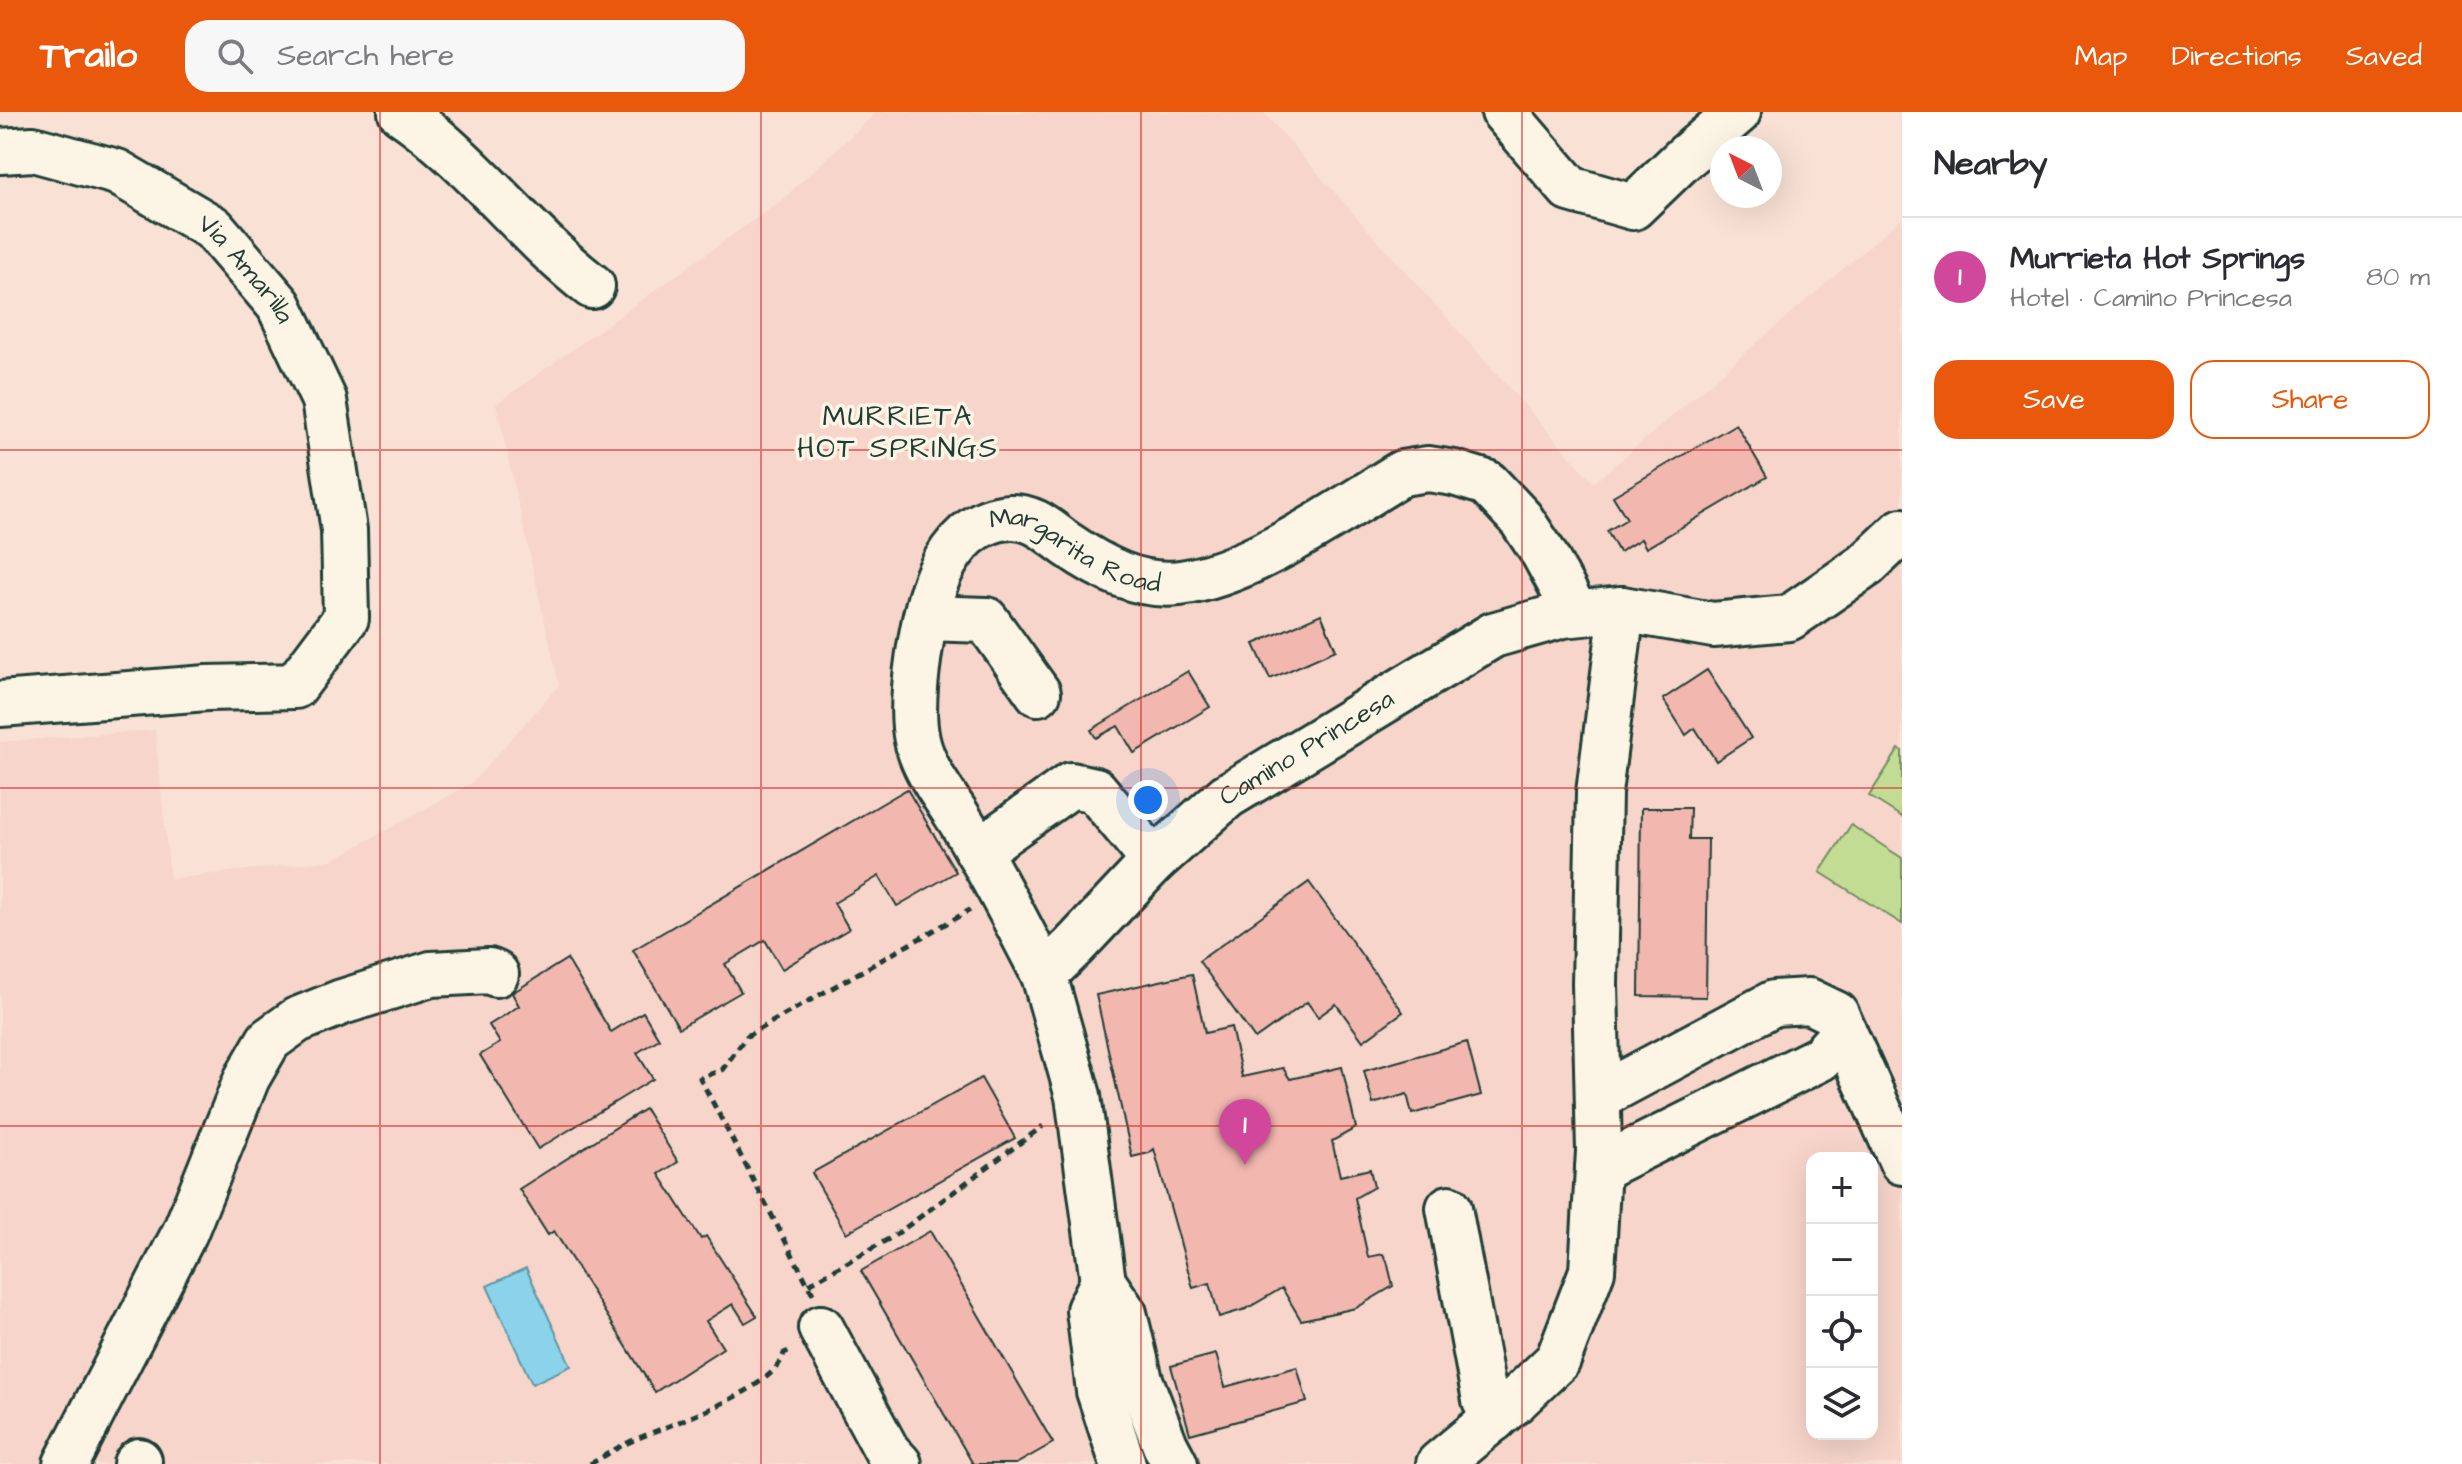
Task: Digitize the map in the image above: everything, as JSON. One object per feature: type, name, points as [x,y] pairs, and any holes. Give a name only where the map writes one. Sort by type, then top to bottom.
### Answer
[{"type":"street","points":[[401,112],[435,135],[565,265],[592,286]]},
{"type":"street","points":[[1504,112],[1570,189],[1633,207],[1738,112]]},
{"type":"street","name":"Via Amarilla","points":[[0,151],[33,149],[117,172],[213,228],[279,305],[324,400],[344,530],[346,618],[295,686],[207,688],[0,704]]},
{"type":"street","name":"Margarita Road","points":[[1044,975],[978,851],[929,772],[917,742],[912,704],[930,595],[946,558],[970,531],[989,519],[1013,517],[1034,520],[1069,546],[1113,572],[1148,583],[1181,583],[1242,566],[1402,473],[1428,469],[1487,483],[1521,519],[1576,613]]},
{"type":"street","name":"Camino Princesa","points":[[1044,975],[1154,861],[1227,796],[1493,635],[1576,613],[1622,609],[1713,625],[1789,618],[1866,565],[1902,531]]},
{"type":"street","points":[[1439,1464],[1558,1360],[1592,1271],[1598,1169],[1595,984],[1599,793],[1622,609]]},
{"type":"street","points":[[926,618],[986,620],[1038,693]]},
{"type":"street","points":[[978,851],[1071,785],[1095,790],[1154,861]]},
{"type":"street","points":[[66,1464],[165,1274],[247,1078],[269,1040],[297,1020],[342,1002],[431,974],[489,971],[496,974]]},
{"type":"street","points":[[1044,975],[1078,1096],[1103,1282],[1124,1313],[1140,1380],[1170,1454],[1124,1464],[1099,1391],[1089,1310],[1103,1282]]},
{"type":"street","points":[[1598,1097],[1774,1003],[1809,1001],[1836,1014],[1902,1162]]},
{"type":"street","points":[[1598,1169],[1821,1058],[1844,1032]]},
{"type":"street","points":[[1449,1208],[1485,1400],[1494,1419]]},
{"type":"street","points":[[821,1328],[887,1451],[899,1464]]},
{"type":"path","points":[[590,1464],[622,1445],[704,1411],[759,1383],[782,1361],[784,1353],[805,1344],[821,1328],[817,1303],[809,1284],[700,1078],[722,1070],[747,1036],[977,906]]},
{"type":"path","points":[[809,1284],[894,1236],[1046,1123]]},
{"type":"shaded area","name":"MURRIETA HOT SPRINGS","points":[[877,112],[1263,112],[1594,483],[1902,218],[1902,1464],[0,1464],[0,742],[155,730],[170,879],[332,860],[472,783],[559,685],[496,404],[783,199]]},
{"type":"green space","points":[[1899,749],[1902,751],[1902,817],[1869,796]]},
{"type":"green space","points":[[1851,825],[1902,858],[1902,924],[1820,872]]},
{"type":"water","points":[[526,1268],[571,1366],[532,1384],[487,1286]]},
{"type":"building","points":[[1736,424],[1767,477],[1646,548],[1641,539],[1619,552],[1607,531],[1627,519],[1613,496]]},
{"type":"building","points":[[1321,614],[1336,650],[1270,679],[1254,644]]},
{"type":"building","points":[[1707,670],[1751,738],[1716,761],[1695,728],[1686,735],[1663,699]]},
{"type":"building","points":[[1188,671],[1210,707],[1134,753],[1118,726],[1096,738],[1091,730]]},
{"type":"building","points":[[907,789],[956,872],[897,906],[879,876],[834,903],[849,929],[782,969],[765,940],[725,964],[741,992],[679,1028],[633,950]]},
{"type":"building","points":[[1641,808],[1690,808],[1689,839],[1708,839],[1706,997],[1639,996]]},
{"type":"building","points":[[1309,882],[1403,1012],[1363,1041],[1336,1004],[1318,1017],[1307,1002],[1255,1039],[1199,961]]},
{"type":"building","points":[[567,959],[611,1032],[643,1012],[659,1039],[637,1053],[653,1079],[538,1149],[480,1055],[500,1043],[489,1025],[519,1006],[512,993]]},
{"type":"building","points":[[1192,974],[1205,1033],[1231,1027],[1242,1077],[1283,1068],[1290,1079],[1342,1067],[1356,1128],[1332,1141],[1340,1176],[1370,1169],[1374,1187],[1355,1198],[1368,1257],[1383,1254],[1393,1286],[1356,1308],[1301,1320],[1282,1288],[1246,1309],[1219,1317],[1210,1283],[1193,1288],[1154,1149],[1132,1157],[1096,995]]},
{"type":"building","points":[[1467,1042],[1481,1095],[1412,1114],[1407,1094],[1373,1104],[1364,1071]]},
{"type":"building","points":[[981,1078],[1015,1138],[846,1233],[812,1173]]},
{"type":"building","points":[[645,1109],[678,1162],[659,1174],[701,1239],[706,1236],[757,1316],[745,1323],[733,1304],[706,1321],[723,1348],[655,1392],[554,1231],[548,1235],[519,1189]]},
{"type":"building","points":[[930,1231],[1053,1443],[1016,1464],[973,1464],[861,1271]]},
{"type":"building","points":[[1216,1354],[1225,1387],[1297,1367],[1307,1402],[1190,1434],[1171,1366]]},
{"type":"place","name":"Murrieta Hot Springs","points":[[1245,1165]]},
{"type":"district","name":"MURRIETA HOT SPRINGS","points":[[898,432]]}]
